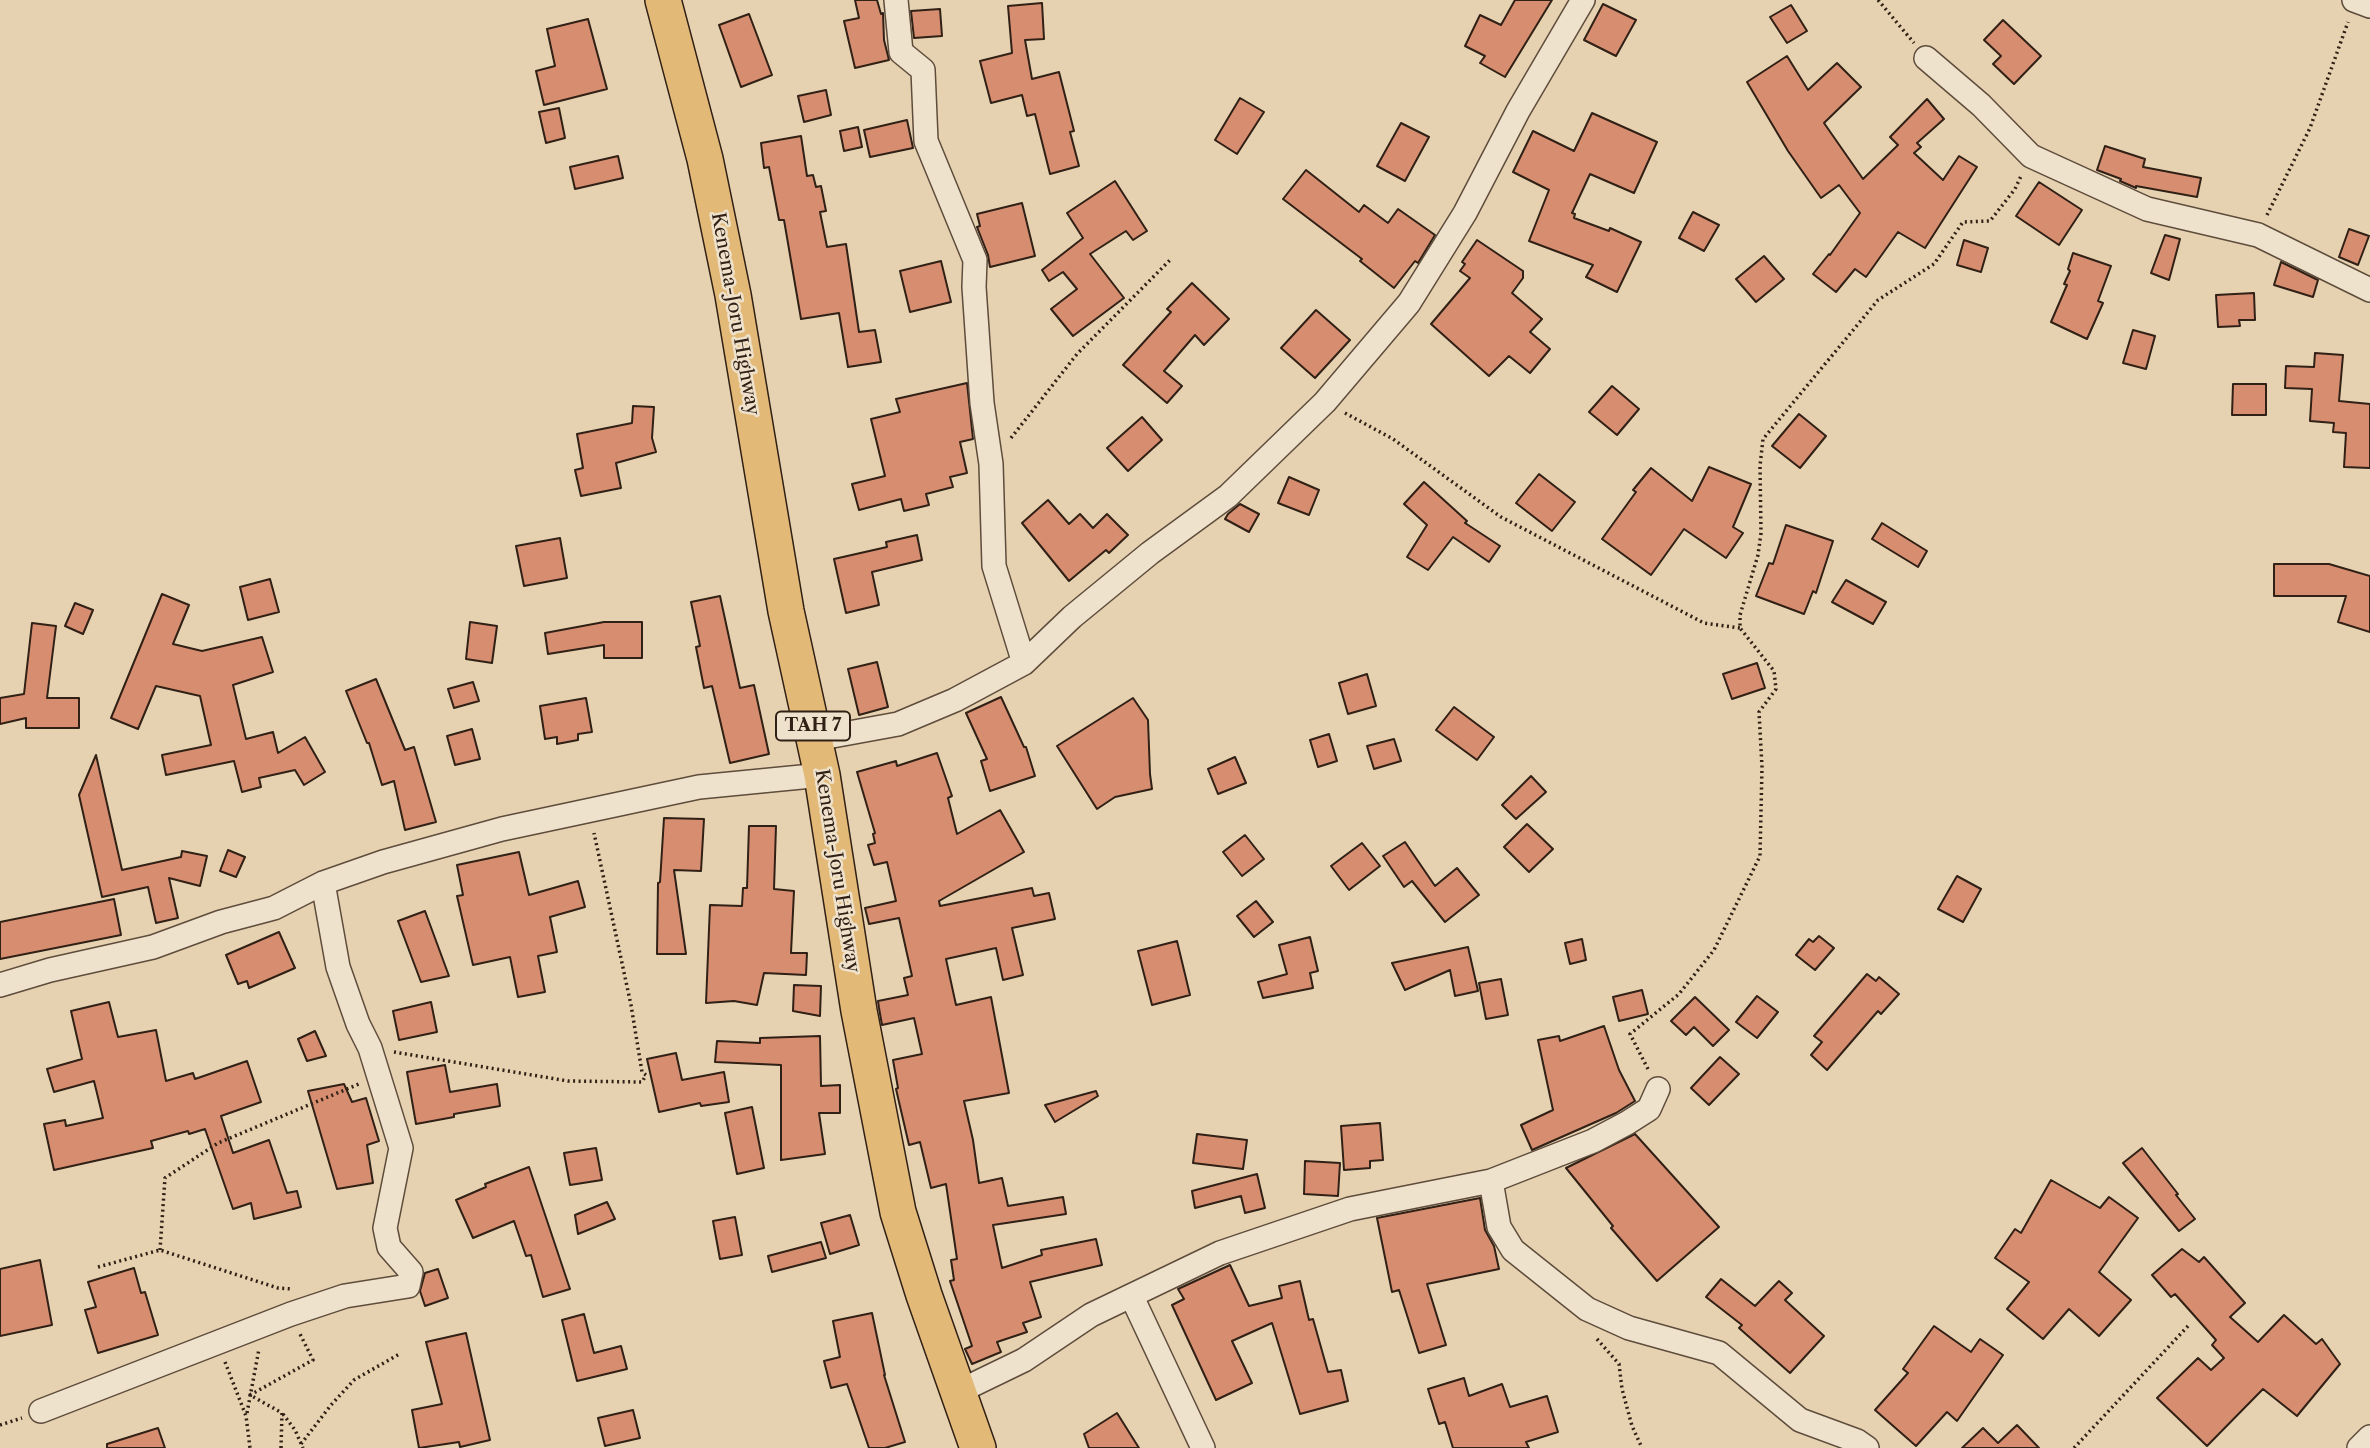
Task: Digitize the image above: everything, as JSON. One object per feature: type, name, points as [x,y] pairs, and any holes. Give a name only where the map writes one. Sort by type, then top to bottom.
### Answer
[{"type":"highway","name":"Kenema-Joru Highway","points":[[663,0],[705,159],[736,309],[786,611],[816,739],[859,1011],[898,1212],[978,1448]]},
{"type":"street","points":[[896,0],[901,51],[923,70],[926,141],[975,260],[974,288],[982,403],[991,464],[994,566],[1024,663]]},
{"type":"street","points":[[816,739],[898,724],[955,701],[1024,663],[1072,617],[1228,496],[1325,402],[1409,303],[1465,213],[1518,111],[1583,0]]},
{"type":"street","points":[[2354,0],[2370,6]]},
{"type":"street","points":[[1926,58],[1981,105],[2031,156],[2147,209],[2258,234],[2370,290]]},
{"type":"street","points":[[0,985],[50,970],[153,947],[221,922],[274,908],[323,883],[383,862],[502,829],[699,787],[822,775]]},
{"type":"street","points":[[41,1412],[291,1314],[345,1296],[408,1286],[411,1272],[389,1247],[385,1228],[401,1147],[370,1048],[358,1024],[338,967],[323,883]]},
{"type":"street","points":[[960,1391],[1024,1360],[1091,1315],[1220,1253],[1350,1209],[1491,1181],[1593,1141],[1627,1123],[1649,1109],[1658,1089]]},
{"type":"street","points":[[1491,1181],[1499,1227],[1513,1250],[1587,1310],[1629,1328],[1719,1353],[1800,1420],[1857,1441],[1867,1448]]},
{"type":"street","points":[[1132,1297],[1203,1448]]},
{"type":"street","points":[[2359,1448],[2370,1437]]},
{"type":"path","points":[[1878,0],[1926,58]]},
{"type":"path","points":[[2258,234],[2310,128],[2343,40],[2354,0]]},
{"type":"path","points":[[1658,1089],[1630,1034],[1679,994],[1714,950],[1760,856],[1762,767],[1759,712],[1776,689],[1774,671],[1740,628],[1740,615],[1760,544],[1760,466],[1763,439],[1878,300],[1934,264],[1963,222],[1990,221],[2015,189],[2031,156]]},
{"type":"path","points":[[991,464],[1077,354],[1170,260]]},
{"type":"path","points":[[1325,402],[1393,439],[1501,517],[1704,623],[1740,628]]},
{"type":"path","points":[[370,1048],[568,1081],[642,1082],[646,1075],[642,1072],[631,1005],[589,810]]},
{"type":"path","points":[[160,1250],[165,1178],[218,1143],[379,1077]]},
{"type":"path","points":[[98,1267],[160,1250],[278,1288],[292,1289]]},
{"type":"path","points":[[250,1395],[313,1360],[291,1314]]},
{"type":"path","points":[[246,1416],[264,1325]]},
{"type":"path","points":[[2074,1448],[2188,1326]]},
{"type":"path","points":[[1593,1335],[1619,1364],[1622,1389],[1632,1426],[1642,1448]]},
{"type":"path","points":[[218,1343],[246,1416],[250,1448]]},
{"type":"path","points":[[250,1395],[282,1413],[302,1446],[331,1405],[354,1380],[401,1353]]},
{"type":"path","points":[[281,1448],[282,1413]]},
{"type":"building","points":[[855,0],[877,0],[881,14],[883,13],[884,40],[889,60],[855,68],[844,21],[859,18]]},
{"type":"building","points":[[1515,0],[1552,0],[1505,77],[1480,63],[1485,56],[1465,46],[1480,15],[1501,25]]},
{"type":"building","points":[[1042,3],[1044,39],[1025,40],[1032,79],[1059,72],[1074,131],[1070,132],[1079,166],[1050,174],[1035,114],[1027,116],[1022,95],[991,103],[980,61],[1012,53],[1008,6]]},
{"type":"building","points":[[1603,4],[1636,20],[1616,56],[1584,40]]},
{"type":"building","points":[[1791,5],[1807,31],[1787,43],[1770,17]]},
{"type":"building","points":[[940,9],[942,36],[914,38],[911,11]]},
{"type":"building","points":[[749,14],[772,75],[741,87],[719,25]]},
{"type":"building","points":[[588,19],[607,89],[544,105],[536,71],[555,66],[547,29]]},
{"type":"building","points":[[2003,20],[2041,56],[2014,84],[1993,64],[2001,56],[1984,40]]},
{"type":"building","points":[[1787,56],[1808,90],[1837,63],[1861,87],[1824,123],[1863,179],[1898,145],[1890,137],[1927,99],[1944,119],[1917,143],[1921,147],[1914,153],[1943,180],[1959,156],[1977,167],[1925,248],[1898,232],[1866,277],[1855,269],[1836,292],[1813,274],[1860,213],[1839,185],[1821,198],[1788,151],[1747,82]]},
{"type":"building","points":[[826,90],[831,115],[804,122],[798,96]]},
{"type":"building","points":[[1240,98],[1264,112],[1237,154],[1215,140]]},
{"type":"building","points":[[559,108],[565,138],[546,143],[539,112]]},
{"type":"building","points":[[1592,113],[1657,142],[1634,193],[1590,174],[1572,213],[1575,214],[1574,218],[1609,231],[1610,228],[1641,242],[1617,292],[1586,277],[1593,265],[1529,241],[1549,190],[1513,172],[1533,131],[1574,151]]},
{"type":"building","points":[[907,120],[913,148],[870,157],[864,130]]},
{"type":"building","points":[[1401,123],[1429,137],[1405,181],[1377,166]]},
{"type":"building","points":[[858,127],[862,147],[844,151],[840,131]]},
{"type":"building","points":[[801,136],[807,176],[813,175],[816,187],[821,186],[826,211],[820,212],[827,247],[846,244],[859,332],[875,330],[881,362],[848,367],[839,313],[801,319],[784,220],[779,220],[769,167],[764,168],[761,143]]},
{"type":"building","points":[[2105,146],[2145,159],[2143,167],[2201,178],[2197,197],[2136,188],[2097,170]]},
{"type":"building","points":[[618,156],[623,178],[575,189],[570,167]]},
{"type":"building","points":[[1306,170],[1359,212],[1364,205],[1388,223],[1398,209],[1435,235],[1418,263],[1415,261],[1394,288],[1360,261],[1362,259],[1283,199]]},
{"type":"building","points":[[1115,181],[1147,231],[1133,240],[1126,231],[1090,254],[1124,298],[1073,336],[1051,309],[1077,289],[1063,272],[1049,281],[1042,270],[1083,238],[1067,213]]},
{"type":"building","points":[[2039,182],[2082,210],[2059,245],[2016,216]]},
{"type":"building","points":[[1022,203],[1035,256],[990,267],[977,227],[980,226],[977,214]]},
{"type":"building","points":[[1693,212],[1719,225],[1704,251],[1679,238]]},
{"type":"building","points":[[2349,229],[2369,236],[2358,265],[2339,257]]},
{"type":"building","points":[[2165,235],[2180,239],[2169,280],[2151,273]]},
{"type":"building","points":[[1477,240],[1523,271],[1523,278],[1512,293],[1542,319],[1530,332],[1550,349],[1530,373],[1509,356],[1489,376],[1431,324],[1470,278],[1460,271],[1465,264],[1462,262]]},
{"type":"building","points":[[1964,240],[1988,248],[1981,272],[1957,265]]},
{"type":"building","points":[[2073,253],[2111,266],[2098,301],[2103,303],[2087,339],[2051,322],[2067,285],[2064,284],[2070,271],[2068,269]]},
{"type":"building","points":[[1764,256],[1784,279],[1756,302],[1736,279]]},
{"type":"building","points":[[941,261],[951,302],[910,312],[900,271]]},
{"type":"building","points":[[2281,262],[2318,280],[2313,297],[2274,285]]},
{"type":"building","points":[[1192,283],[1229,319],[1204,345],[1195,335],[1164,371],[1182,386],[1167,403],[1123,365],[1171,312],[1167,309]]},
{"type":"building","points":[[2254,293],[2255,320],[2239,320],[2240,326],[2218,327],[2216,295]]},
{"type":"building","points":[[1316,310],[1350,340],[1315,378],[1281,348]]},
{"type":"building","points":[[2133,330],[2155,336],[2146,369],[2123,363]]},
{"type":"building","points":[[2315,353],[2343,355],[2339,401],[2370,404],[2370,468],[2344,467],[2346,433],[2333,432],[2334,423],[2310,421],[2312,389],[2285,388],[2286,366],[2314,367]]},
{"type":"building","points":[[967,383],[973,439],[960,442],[967,473],[950,477],[953,487],[926,494],[929,505],[904,511],[901,499],[859,510],[852,484],[885,476],[871,419],[900,412],[896,399]]},
{"type":"building","points":[[2233,384],[2266,384],[2266,415],[2232,415]]},
{"type":"building","points":[[1612,386],[1639,409],[1617,435],[1589,412]]},
{"type":"building","points":[[633,406],[654,407],[652,438],[656,452],[616,463],[621,488],[581,496],[575,470],[583,468],[577,434],[632,423]]},
{"type":"building","points":[[1799,414],[1826,436],[1800,468],[1772,446]]},
{"type":"building","points":[[1142,417],[1162,440],[1128,471],[1107,448]]},
{"type":"building","points":[[1709,467],[1751,484],[1733,527],[1743,533],[1726,558],[1684,529],[1651,575],[1602,539],[1636,492],[1633,490],[1651,468],[1692,501]]},
{"type":"building","points":[[1539,474],[1575,502],[1552,531],[1516,503]]},
{"type":"building","points":[[1289,477],[1319,490],[1309,515],[1278,503]]},
{"type":"building","points":[[1424,482],[1467,521],[1465,523],[1500,546],[1489,562],[1453,537],[1428,570],[1407,557],[1427,525],[1404,504]]},
{"type":"building","points":[[1048,500],[1069,524],[1080,514],[1093,528],[1107,514],[1128,535],[1109,553],[1106,550],[1069,581],[1022,523]]},
{"type":"building","points":[[1240,504],[1259,514],[1249,532],[1225,519]]},
{"type":"building","points":[[1882,523],[1927,551],[1918,567],[1872,539]]},
{"type":"building","points":[[1786,525],[1833,541],[1816,593],[1813,591],[1804,614],[1756,596],[1769,563],[1773,564]]},
{"type":"building","points":[[917,535],[922,560],[872,572],[879,605],[846,613],[834,559],[887,547],[886,542]]},
{"type":"building","points":[[560,538],[567,578],[524,586],[516,546]]},
{"type":"building","points":[[2274,564],[2329,564],[2370,576],[2370,632],[2338,622],[2346,596],[2274,596]]},
{"type":"building","points":[[270,579],[279,612],[248,620],[240,587]]},
{"type":"building","points":[[1846,580],[1886,602],[1873,624],[1832,602]]},
{"type":"building","points":[[162,594],[189,605],[173,644],[202,651],[262,637],[273,672],[233,685],[246,739],[273,732],[278,753],[305,737],[325,772],[304,785],[295,770],[259,778],[261,787],[242,792],[234,761],[166,775],[162,755],[211,745],[200,696],[156,686],[138,729],[111,718]]},
{"type":"building","points":[[720,596],[740,688],[754,685],[769,754],[730,763],[712,686],[704,688],[696,647],[700,646],[691,602]]},
{"type":"building","points":[[75,603],[93,610],[83,634],[65,626]]},
{"type":"building","points":[[470,622],[497,626],[492,663],[466,659]]},
{"type":"building","points":[[604,622],[642,622],[642,658],[604,658],[604,645],[548,654],[545,633]]},
{"type":"building","points":[[32,623],[56,626],[47,698],[79,698],[79,728],[26,728],[26,718],[0,724],[0,698],[24,694]]},
{"type":"building","points":[[877,662],[888,707],[859,715],[848,669]]},
{"type":"building","points":[[1757,663],[1765,688],[1732,699],[1723,674]]},
{"type":"building","points":[[1367,674],[1376,706],[1348,714],[1339,683]]},
{"type":"building","points":[[376,679],[405,750],[414,747],[436,822],[405,830],[394,781],[382,785],[369,743],[346,691]]},
{"type":"building","points":[[473,682],[479,701],[454,708],[448,689]]},
{"type":"building","points":[[1001,697],[1026,747],[1035,776],[990,791],[981,761],[987,759],[966,713]]},
{"type":"building","points":[[586,698],[592,732],[578,734],[578,740],[557,744],[557,737],[545,739],[540,706]]},
{"type":"building","points":[[1133,698],[1148,720],[1152,789],[1115,797],[1097,809],[1057,746]]},
{"type":"building","points":[[1454,707],[1494,737],[1477,760],[1436,730]]},
{"type":"building","points":[[472,729],[480,759],[455,765],[447,736]]},
{"type":"building","points":[[1329,734],[1337,761],[1318,767],[1310,740]]},
{"type":"building","points":[[1394,739],[1401,761],[1374,769],[1367,746]]},
{"type":"building","points":[[937,753],[952,796],[948,798],[957,834],[1000,810],[1024,852],[939,901],[940,906],[1032,888],[1034,896],[1049,893],[1055,919],[1012,928],[1023,975],[1003,980],[996,948],[946,959],[956,1005],[991,997],[1009,1093],[964,1101],[979,1183],[1002,1178],[1008,1206],[1063,1197],[1066,1214],[993,1225],[1002,1268],[1042,1255],[1041,1250],[1096,1239],[1102,1265],[1030,1282],[1041,1317],[1023,1323],[1027,1332],[997,1342],[1001,1352],[972,1364],[965,1349],[972,1346],[950,1281],[954,1280],[951,1260],[957,1259],[946,1184],[931,1188],[920,1142],[909,1145],[896,1089],[893,1060],[922,1054],[914,1018],[882,1025],[878,1001],[908,995],[904,978],[912,976],[899,918],[869,924],[865,908],[896,901],[887,862],[874,865],[868,845],[875,843],[875,833],[857,772],[896,761],[897,766]]},
{"type":"building","points":[[96,755],[122,870],[181,857],[182,851],[207,856],[200,886],[169,878],[178,918],[156,923],[148,887],[102,897],[79,795]]},
{"type":"building","points":[[1235,757],[1246,783],[1218,794],[1208,769]]},
{"type":"building","points":[[1531,776],[1546,792],[1516,819],[1502,805]]},
{"type":"building","points":[[664,818],[704,819],[701,871],[674,870],[686,954],[657,954],[658,883]]},
{"type":"building","points":[[1527,824],[1553,849],[1529,872],[1504,847]]},
{"type":"building","points":[[749,826],[776,826],[774,889],[794,891],[791,953],[807,953],[806,975],[764,973],[757,1005],[734,1001],[706,1003],[710,905],[742,906],[743,888],[747,888]]},
{"type":"building","points":[[1245,835],[1264,859],[1242,876],[1223,852]]},
{"type":"building","points":[[1405,842],[1435,886],[1457,868],[1479,895],[1445,922],[1412,881],[1404,887],[1383,856]]},
{"type":"building","points":[[1362,843],[1380,866],[1349,890],[1331,866]]},
{"type":"building","points":[[228,850],[245,857],[236,877],[220,871]]},
{"type":"building","points":[[519,852],[529,895],[578,881],[585,907],[550,917],[557,952],[538,956],[545,992],[518,997],[510,957],[473,965],[457,896],[463,895],[457,865]]},
{"type":"building","points":[[1957,876],[1981,889],[1963,922],[1938,909]]},
{"type":"building","points":[[114,899],[121,935],[0,959],[0,922]]},
{"type":"building","points":[[1256,901],[1273,922],[1254,937],[1237,916]]},
{"type":"building","points":[[425,911],[449,976],[421,982],[398,921]]},
{"type":"building","points":[[279,932],[295,968],[249,988],[247,981],[238,984],[226,955]]},
{"type":"building","points":[[1819,936],[1834,948],[1815,970],[1796,955],[1809,939],[1813,942]]},
{"type":"building","points":[[1310,937],[1318,971],[1310,973],[1313,988],[1263,998],[1258,982],[1287,974],[1279,945]]},
{"type":"building","points":[[1582,939],[1586,960],[1570,964],[1565,943]]},
{"type":"building","points":[[1177,941],[1190,995],[1152,1005],[1138,951]]},
{"type":"building","points":[[1468,947],[1478,991],[1455,996],[1450,970],[1405,990],[1392,963]]},
{"type":"building","points":[[1867,974],[1876,981],[1879,977],[1899,994],[1881,1014],[1878,1011],[1827,1070],[1811,1055],[1822,1042],[1814,1036]]},
{"type":"building","points":[[1501,979],[1508,1015],[1486,1019],[1479,983]]},
{"type":"building","points":[[794,985],[821,986],[820,1016],[793,1011]]},
{"type":"building","points":[[1642,990],[1648,1014],[1619,1021],[1613,997]]},
{"type":"building","points":[[1757,996],[1778,1012],[1757,1038],[1736,1022]]},
{"type":"building","points":[[1695,997],[1729,1030],[1713,1046],[1694,1027],[1686,1035],[1671,1021]]},
{"type":"building","points":[[109,1002],[118,1037],[156,1030],[166,1081],[193,1073],[195,1079],[247,1061],[261,1102],[221,1116],[233,1153],[269,1140],[287,1193],[297,1191],[301,1207],[254,1219],[251,1203],[233,1209],[205,1129],[151,1141],[153,1148],[54,1170],[44,1124],[65,1120],[66,1126],[103,1118],[94,1081],[54,1092],[47,1069],[82,1059],[71,1011]]},
{"type":"building","points":[[431,1002],[437,1032],[399,1040],[393,1011]]},
{"type":"building","points":[[1604,1026],[1619,1070],[1635,1101],[1616,1113],[1532,1150],[1521,1125],[1553,1110],[1538,1040],[1559,1036],[1560,1041]]},
{"type":"building","points":[[315,1031],[326,1056],[307,1061],[298,1039]]},
{"type":"building","points":[[820,1036],[821,1086],[840,1085],[840,1113],[819,1113],[825,1154],[781,1160],[781,1065],[715,1062],[717,1041],[760,1043],[760,1038]]},
{"type":"building","points":[[676,1053],[682,1080],[724,1072],[729,1102],[701,1106],[700,1103],[659,1112],[647,1059]]},
{"type":"building","points":[[1720,1057],[1739,1074],[1709,1105],[1691,1088]]},
{"type":"building","points":[[445,1065],[450,1092],[497,1084],[500,1106],[416,1124],[407,1072]]},
{"type":"building","points":[[344,1084],[352,1102],[366,1098],[379,1141],[367,1145],[373,1183],[337,1189],[308,1091]]},
{"type":"building","points":[[1096,1091],[1098,1096],[1055,1122],[1045,1105]]},
{"type":"building","points":[[752,1107],[764,1168],[737,1174],[725,1113]]},
{"type":"building","points":[[1380,1123],[1383,1160],[1370,1161],[1370,1168],[1344,1170],[1341,1126]]},
{"type":"building","points":[[1197,1134],[1247,1140],[1243,1169],[1193,1163]]},
{"type":"building","points":[[1635,1134],[1719,1227],[1657,1281],[1611,1228],[1613,1226],[1566,1168]]},
{"type":"building","points":[[596,1148],[602,1180],[570,1185],[564,1153]]},
{"type":"building","points":[[2142,1148],[2195,1219],[2179,1231],[2123,1163]]},
{"type":"building","points":[[1305,1161],[1340,1163],[1338,1196],[1304,1194]]},
{"type":"building","points":[[529,1167],[570,1289],[543,1297],[531,1255],[526,1256],[514,1221],[473,1238],[456,1200],[486,1187],[485,1184]]},
{"type":"building","points":[[1257,1174],[1265,1208],[1245,1213],[1241,1196],[1195,1208],[1192,1191]]},
{"type":"building","points":[[2051,1180],[2100,1208],[2109,1197],[2138,1218],[2099,1272],[2131,1300],[2099,1336],[2069,1309],[2043,1339],[2007,1309],[2029,1282],[1995,1258],[2015,1229],[2021,1233]]},
{"type":"building","points":[[1480,1198],[1485,1230],[1494,1246],[1499,1269],[1427,1284],[1446,1345],[1419,1353],[1399,1290],[1392,1292],[1377,1218]]},
{"type":"building","points":[[607,1202],[615,1219],[578,1234],[575,1215]]},
{"type":"building","points":[[850,1215],[859,1245],[830,1254],[821,1223]]},
{"type":"building","points":[[735,1217],[742,1255],[720,1259],[713,1221]]},
{"type":"building","points":[[821,1242],[826,1258],[772,1272],[768,1256]]},
{"type":"building","points":[[2182,1249],[2199,1262],[2204,1257],[2245,1303],[2230,1317],[2258,1342],[2284,1315],[2316,1344],[2322,1339],[2340,1364],[2297,1416],[2263,1389],[2207,1446],[2157,1398],[2198,1358],[2211,1370],[2224,1358],[2212,1345],[2216,1340],[2175,1294],[2171,1297],[2152,1275]]},
{"type":"building","points":[[40,1260],[52,1325],[0,1336],[0,1269]]},
{"type":"building","points":[[1230,1265],[1249,1306],[1282,1298],[1279,1286],[1300,1281],[1309,1320],[1313,1319],[1328,1372],[1341,1370],[1348,1401],[1300,1414],[1272,1323],[1232,1341],[1252,1383],[1216,1400],[1172,1305],[1184,1299],[1178,1289]]},
{"type":"building","points":[[134,1268],[141,1293],[145,1292],[158,1335],[98,1353],[85,1310],[96,1307],[88,1282]]},
{"type":"building","points":[[438,1269],[448,1298],[425,1306],[420,1291],[425,1273]]},
{"type":"building","points":[[1721,1279],[1755,1306],[1779,1281],[1792,1293],[1785,1300],[1824,1336],[1790,1373],[1739,1328],[1742,1325],[1706,1297]]},
{"type":"building","points":[[872,1313],[884,1375],[905,1442],[885,1448],[869,1448],[847,1384],[831,1388],[824,1361],[840,1357],[833,1321]]},
{"type":"building","points":[[584,1314],[594,1353],[621,1346],[627,1369],[577,1381],[562,1320]]},
{"type":"building","points":[[1934,1326],[1971,1352],[1980,1339],[2003,1355],[1957,1421],[1947,1412],[1916,1446],[1875,1410],[1908,1373],[1903,1369]]},
{"type":"building","points":[[466,1333],[490,1440],[460,1447],[459,1442],[419,1448],[412,1410],[442,1404],[426,1342]]},
{"type":"building","points":[[1464,1378],[1469,1396],[1502,1384],[1510,1407],[1547,1396],[1558,1432],[1526,1442],[1529,1448],[1453,1448],[1445,1422],[1439,1424],[1428,1389]]},
{"type":"building","points":[[633,1410],[640,1438],[605,1446],[598,1418]]},
{"type":"building","points":[[1117,1413],[1139,1448],[1089,1448],[1084,1434]]},
{"type":"building","points":[[2017,1425],[2039,1448],[1962,1448],[1983,1428],[1998,1443]]},
{"type":"building","points":[[158,1428],[165,1448],[107,1448],[107,1444]]}]
